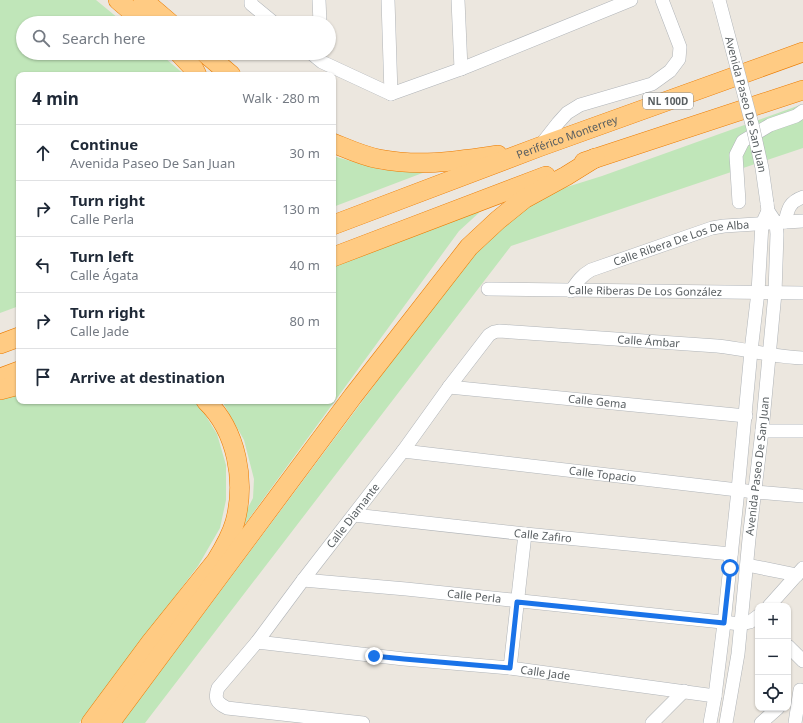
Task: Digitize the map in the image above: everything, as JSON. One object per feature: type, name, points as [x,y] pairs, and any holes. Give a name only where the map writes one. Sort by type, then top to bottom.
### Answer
[{"type":"highway","points":[[118,0],[137,16]]},
{"type":"highway","points":[[143,0],[162,16]]},
{"type":"highway","name":"Periférico Monterrey","points":[[336,224],[803,52]]},
{"type":"highway","points":[[186,60],[196,72]]},
{"type":"highway","points":[[213,60],[227,72]]},
{"type":"highway","name":"NL 100D","points":[[336,256],[595,158],[803,90]]},
{"type":"highway","points":[[336,144],[378,159],[416,163],[455,161],[536,149]]},
{"type":"highway","points":[[110,723],[353,396],[469,247],[498,220],[524,199],[595,158]]},
{"type":"highway","points":[[0,344],[16,338]]},
{"type":"highway","points":[[0,378],[16,372]]},
{"type":"highway","points":[[0,390],[16,387]]},
{"type":"highway","points":[[91,723],[151,642],[216,561],[230,536],[238,508],[238,465],[235,451],[224,425],[217,413],[209,404]]},
{"type":"street","points":[[251,0],[251,4],[266,16]]},
{"type":"street","points":[[319,0],[320,16]]},
{"type":"street","points":[[388,0],[391,94]]},
{"type":"street","points":[[458,0],[461,69]]},
{"type":"street","points":[[327,60],[391,94],[461,69],[631,0]]},
{"type":"street","points":[[536,149],[567,113],[580,105],[652,84],[670,71],[679,58],[680,47],[662,0]]},
{"type":"street","name":"Avenida Paseo De San Juan","points":[[710,723],[715,696],[732,554],[746,416],[750,351],[758,292],[762,224],[768,207],[762,168],[753,128],[718,0]]},
{"type":"street","points":[[739,202],[736,155],[742,141],[770,125],[796,116],[803,111]]},
{"type":"street","points":[[781,223],[793,202],[803,197]]},
{"type":"street","name":"Avenida Paseo De San Juan","points":[[726,723],[738,654],[762,431],[775,293],[777,252],[781,223],[768,207]]},
{"type":"street","name":"Calle Ribera De Los De Alba","points":[[571,291],[577,280],[591,270],[700,232],[724,226],[803,221]]},
{"type":"street","name":"Calle Riberas De Los González","points":[[488,289],[803,293]]},
{"type":"street","name":"Calle Ámbar","points":[[494,332],[499,331],[717,346],[803,358]]},
{"type":"street","name":"Calle Diamante","points":[[363,723],[227,708],[220,705],[216,694],[218,688],[257,642],[403,451],[449,386],[489,335],[494,332]]},
{"type":"street","name":"Calle Gema","points":[[449,386],[746,416]]},
{"type":"street","points":[[762,431],[803,431]]},
{"type":"street","name":"Calle Topacio","points":[[403,451],[755,492],[803,496]]},
{"type":"street","name":"Calle Zafiro","points":[[354,515],[524,534],[732,554]]},
{"type":"street","points":[[510,668],[524,534]]},
{"type":"street","points":[[747,565],[800,572]]},
{"type":"street","points":[[772,603],[800,572]]},
{"type":"street","name":"Calle Perla","points":[[303,580],[406,589],[517,602],[741,624]]},
{"type":"street","points":[[741,624],[750,622],[755,618]]},
{"type":"street","name":"Calle Jade","points":[[257,642],[404,659],[510,668],[715,696]]},
{"type":"street","points":[[791,649],[803,661]]},
{"type":"street","points":[[791,698],[802,690]]},
{"type":"street","points":[[796,723],[802,690]]},
{"type":"street","points":[[652,723],[684,691]]},
{"type":"street","points":[[760,723],[774,711]]},
{"type":"green space","points":[[0,0],[96,0],[115,16],[16,16],[16,60],[167,60],[181,72],[16,72],[16,307],[0,313]]},
{"type":"green space","points":[[803,104],[803,148],[511,246],[145,723],[122,723],[479,245],[513,216],[554,191],[602,176]]},
{"type":"green space","points":[[336,157],[382,170],[433,169],[336,206]]},
{"type":"green space","points":[[482,210],[459,231],[336,399],[336,263]]},
{"type":"green space","points":[[16,395],[16,404],[196,404],[201,408],[217,434],[226,465],[226,500],[220,528],[198,566],[79,723],[0,723],[0,400]]},
{"type":"green space","points":[[224,404],[333,404],[226,550],[253,498],[254,479],[244,440]]},
{"type":"route","points":[[374,656],[510,668],[517,602],[724,623],[730,568]]}]
